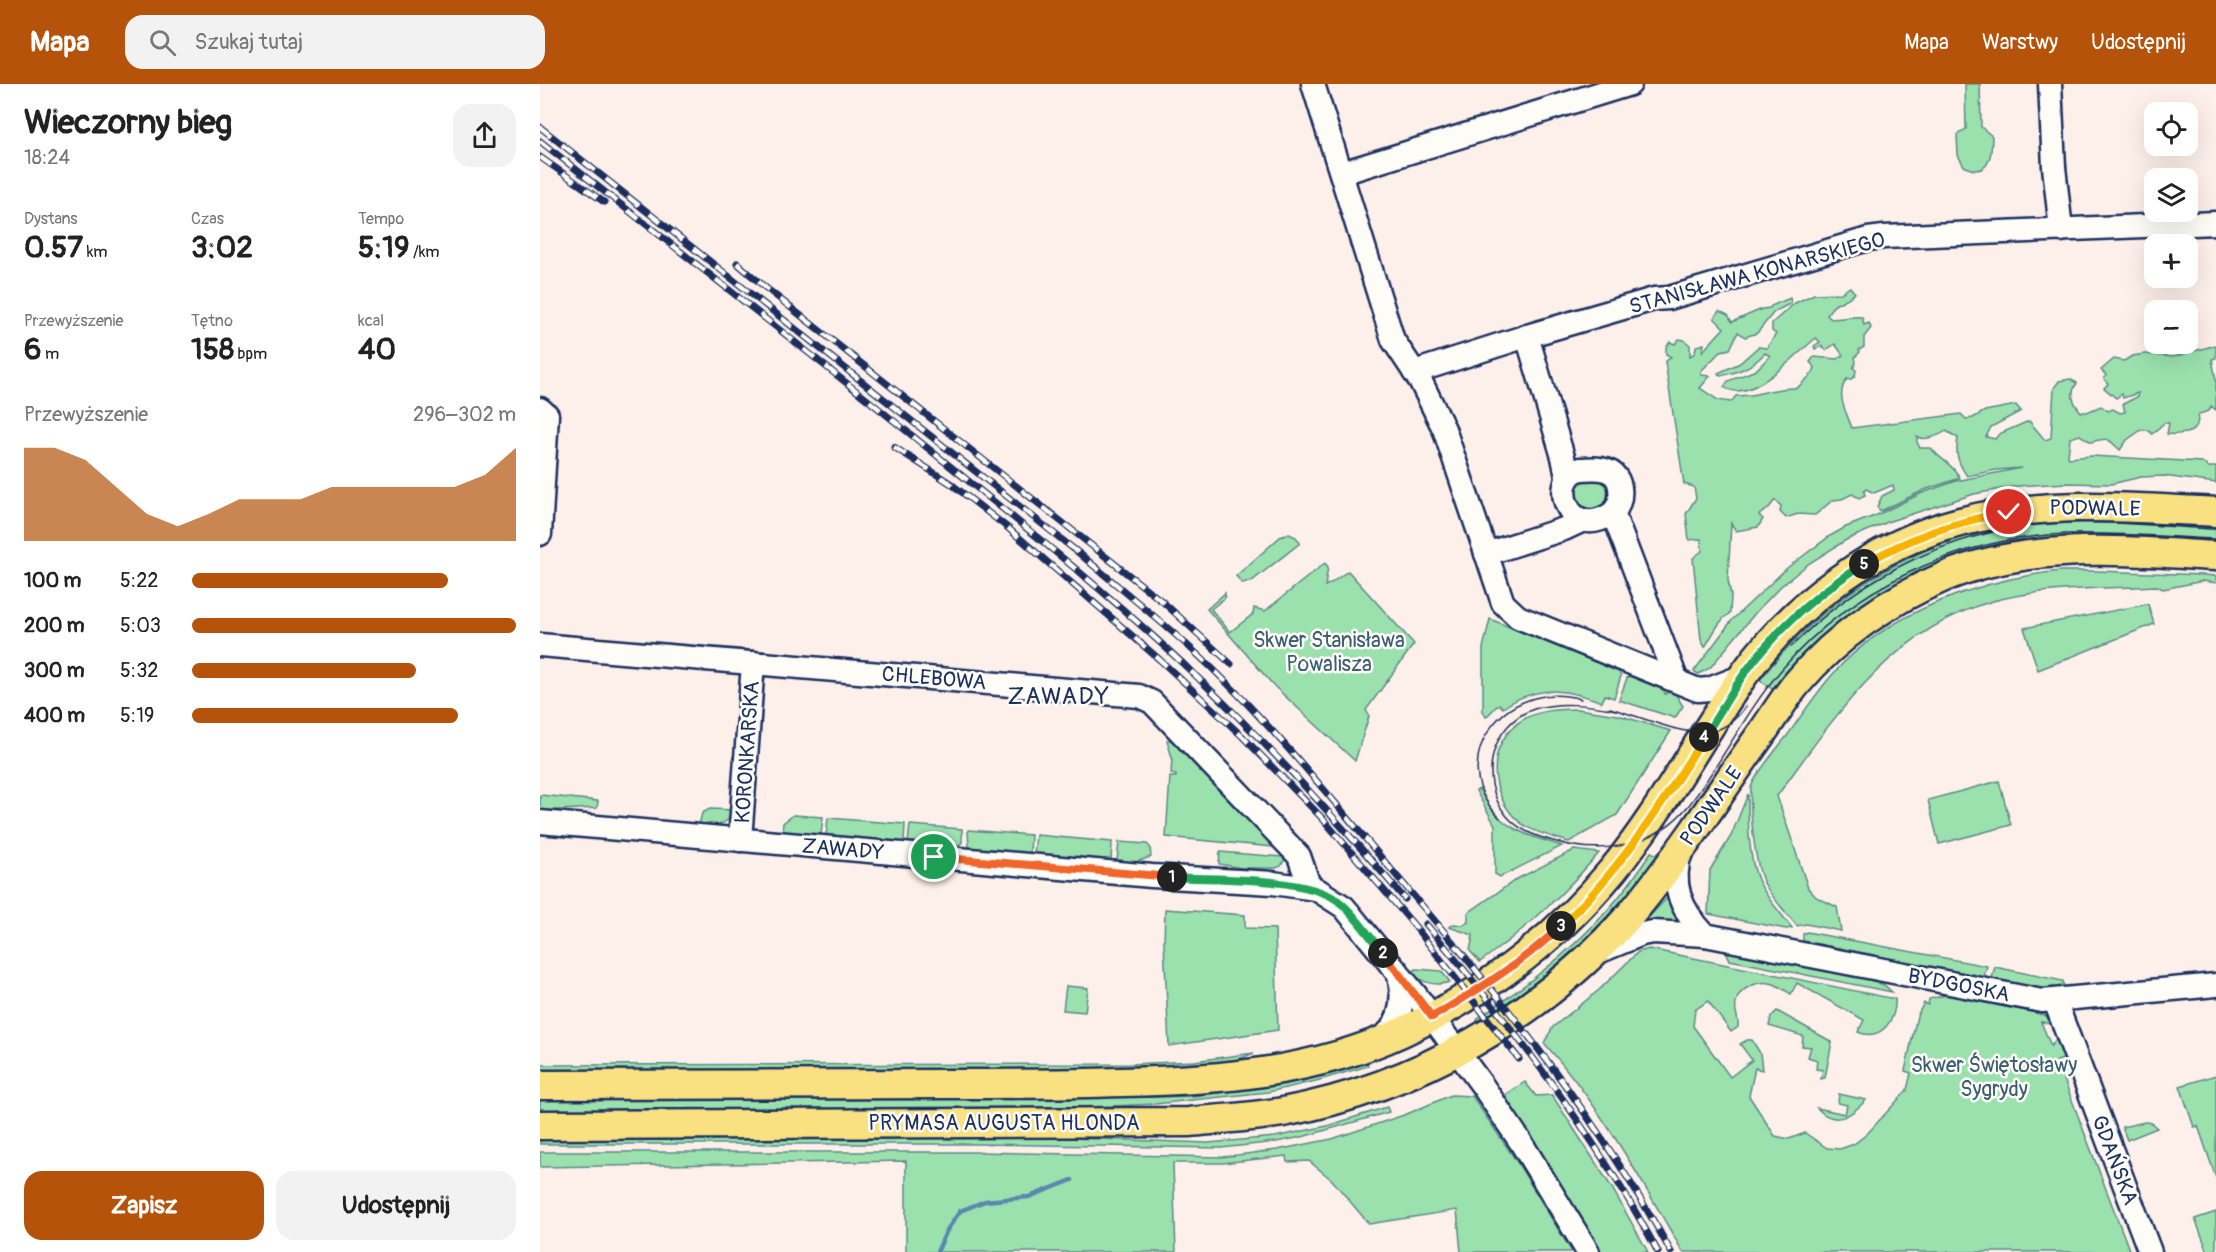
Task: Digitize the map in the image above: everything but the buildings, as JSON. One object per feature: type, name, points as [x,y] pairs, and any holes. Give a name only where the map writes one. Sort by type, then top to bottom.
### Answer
[{"type":"main road","name":"PODWALE","points":[[1432,1017],[1475,992],[1525,957],[1566,921],[1599,886],[1648,824],[1743,676],[1793,618],[1836,582],[1885,552],[1936,529],[1984,516],[2037,507],[2083,506],[2216,512]]},
{"type":"main road","name":"PODWALE","points":[[1457,1052],[1527,1008],[1591,955],[1634,910],[1682,847],[1797,682],[1860,624],[1909,594],[1945,577],[2027,554],[2098,551],[2216,556]]},
{"type":"main road","name":"PRYMASA AUGUSTA HLONDA","points":[[540,1085],[1068,1084],[1199,1080],[1246,1076],[1298,1067],[1373,1044],[1432,1017]]},
{"type":"main road","name":"PRYMASA AUGUSTA HLONDA","points":[[540,1125],[1190,1122],[1266,1114],[1323,1103],[1389,1082],[1457,1052]]},
{"type":"street","points":[[1313,84],[1394,340],[1429,397],[1444,429],[1503,603],[1518,617],[1703,691],[1743,676]]},
{"type":"street","points":[[1342,173],[1629,84]]},
{"type":"street","points":[[2050,84],[2054,167],[2061,230]]},
{"type":"street","name":"STANISŁAWA KONARSKIEGO","points":[[1414,372],[1527,336],[1654,299],[1669,298],[1868,239],[2216,223]]},
{"type":"street","points":[[1527,336],[1563,457],[1567,477],[1564,486],[1566,499],[1574,518],[1581,521]]},
{"type":"street","points":[[540,409],[547,415],[540,534]]},
{"type":"street","points":[[1486,554],[1564,529],[1581,521],[1598,519],[1613,513],[1619,505],[1621,497],[1619,483],[1615,475],[1608,471],[1580,469],[1567,477]]},
{"type":"street","points":[[1613,513],[1677,681]]},
{"type":"street","name":"CHLEBOWA","points":[[540,645],[1134,695],[1152,702],[1299,856],[1310,888]]},
{"type":"street","name":"KORONKARSKA","points":[[740,840],[753,663]]},
{"type":"street","name":"ZAWADY","points":[[540,822],[1152,876],[1273,883],[1310,888],[1325,893],[1344,907],[1432,1017],[1521,1141],[1588,1252]]},
{"type":"street","points":[[1682,847],[1677,863],[1679,894],[1685,911],[1706,934]]},
{"type":"street","name":"BYDGOSKA","points":[[1591,955],[1642,934],[1653,932],[1706,934],[2042,1001],[2216,985]]},
{"type":"street","name":"ZAWADY","points":[[1373,1044],[1390,1032],[1400,1014],[1403,997],[1397,971]]},
{"type":"street","name":"GDAŃSKA","points":[[2055,1001],[2150,1252]]},
{"type":"green space","points":[[1965,84],[1980,84],[1981,127],[1992,136],[1990,158],[1979,170],[1964,166],[1958,155],[1957,135],[1966,129]]},
{"type":"green space","points":[[1850,287],[1855,293],[1836,304],[1827,315],[1831,319],[1862,317],[1864,325],[1869,323],[1871,328],[1864,337],[1864,347],[1855,357],[1856,363],[1853,368],[1856,370],[1855,376],[1850,380],[1847,379],[1842,391],[1843,403],[1852,428],[1961,414],[1966,419],[1985,411],[2016,405],[2021,411],[1991,427],[1986,437],[1995,439],[1999,434],[2029,421],[2045,440],[2051,438],[2054,388],[2059,381],[2070,379],[2077,383],[2073,391],[2073,398],[2081,412],[2101,406],[2108,411],[2113,409],[2120,413],[2125,412],[2123,404],[2137,397],[2138,393],[2123,398],[2122,394],[2116,398],[2104,388],[2108,384],[2104,379],[2106,375],[2101,370],[2114,359],[2124,361],[2132,356],[2145,354],[2173,357],[2198,354],[2198,350],[2216,345],[2216,358],[2212,359],[2216,380],[2216,410],[2211,406],[2209,411],[2199,414],[2197,425],[2193,430],[2182,434],[2167,434],[2169,423],[2164,423],[2152,434],[2148,430],[2141,430],[2127,440],[2120,450],[2107,440],[2091,442],[2080,435],[2070,438],[2068,456],[2069,458],[2091,456],[2202,462],[2208,467],[2216,467],[2216,483],[2163,476],[2141,477],[2111,484],[2066,483],[2018,486],[1974,494],[1890,521],[1846,540],[1808,564],[1780,587],[1756,612],[1710,668],[1698,674],[1694,671],[1732,620],[1787,568],[1830,536],[1922,493],[1956,481],[2021,468],[1967,476],[1958,458],[1958,438],[1946,431],[1932,437],[1917,437],[1917,442],[1920,448],[1931,448],[1954,469],[1960,478],[1924,490],[1881,511],[1877,507],[1882,496],[1894,490],[1893,485],[1874,493],[1866,489],[1865,495],[1859,498],[1852,494],[1833,500],[1815,515],[1798,514],[1786,518],[1780,512],[1781,506],[1775,500],[1759,515],[1763,519],[1758,527],[1736,531],[1731,523],[1728,580],[1731,596],[1730,613],[1719,624],[1705,647],[1701,640],[1693,558],[1702,551],[1701,539],[1689,540],[1686,514],[1696,498],[1694,487],[1684,484],[1665,362],[1671,357],[1666,354],[1666,347],[1670,342],[1675,344],[1679,339],[1690,345],[1690,356],[1695,353],[1696,346],[1704,344],[1702,352],[1724,328],[1714,318],[1719,311],[1728,315],[1732,322],[1790,298],[1791,303],[1774,312],[1757,333],[1745,337],[1738,332],[1730,349],[1721,351],[1701,371],[1701,375],[1710,376],[1700,388],[1718,400],[1731,402],[1736,396],[1797,388],[1812,374],[1815,368],[1810,362],[1814,357],[1837,359],[1843,355],[1835,344],[1826,350],[1822,346],[1815,349],[1814,346],[1820,342],[1816,338],[1773,375],[1747,389],[1735,391],[1724,387],[1728,381],[1756,370],[1770,356],[1765,353],[1750,365],[1733,373],[1720,376],[1718,373],[1740,363],[1758,347],[1767,348],[1776,334],[1772,331],[1772,323],[1795,303],[1814,294],[1841,293]]},
{"type":"green space","points":[[1604,476],[1614,503],[1582,516],[1570,486],[1573,482]]},
{"type":"green space","points":[[2090,520],[2216,525],[2216,542],[2060,537],[1999,545],[1961,555],[1925,569],[1890,587],[1858,609],[1827,633],[1772,689],[1760,680],[1814,621],[1877,575],[1912,557],[1948,542],[1986,531],[2033,522]]},
{"type":"green space","points":[[1289,534],[1296,537],[1300,543],[1252,581],[1242,583],[1236,576],[1280,537]]},
{"type":"green space","name":"Skwer Stanisława Powalisza","points":[[1325,563],[1328,567],[1325,586],[1348,571],[1414,644],[1366,710],[1369,716],[1355,761],[1274,686],[1207,609],[1225,593],[1225,598],[1211,609],[1230,632],[1253,614],[1254,608],[1265,611]]},
{"type":"green space","points":[[2061,571],[2216,576],[2216,583],[2203,581],[2163,589],[2157,586],[2075,589],[2013,596],[1957,614],[1925,632],[1896,654],[1844,707],[1777,796],[1808,888],[1816,897],[1837,907],[1841,931],[1806,924],[1797,926],[1771,894],[1761,875],[1753,836],[1751,788],[1761,769],[1815,696],[1855,652],[1908,616],[1968,591],[2030,575]]},
{"type":"green space","points":[[2148,604],[2154,624],[2038,670],[2024,628]]},
{"type":"green space","points":[[1490,619],[1619,672],[1621,676],[1614,698],[1605,695],[1602,702],[1576,694],[1540,692],[1515,700],[1503,708],[1499,704],[1486,717],[1483,711],[1483,648]]},
{"type":"green space","points":[[1629,676],[1664,690],[1665,694],[1670,692],[1676,695],[1683,706],[1675,718],[1619,700]]},
{"type":"green space","points":[[1578,709],[1618,715],[1671,731],[1617,815],[1569,842],[1522,824],[1502,800],[1495,770],[1502,741],[1511,729],[1524,719],[1543,712]]},
{"type":"green space","points":[[1167,740],[1171,740],[1274,847],[1166,837],[1170,777],[1176,777],[1171,774],[1172,758]]},
{"type":"green space","points":[[1999,781],[2011,825],[1939,844],[1928,800]]},
{"type":"green space","points":[[1479,789],[1494,813],[1513,828],[1535,838],[1562,846],[1500,877],[1495,874],[1495,825],[1476,791]]},
{"type":"green space","points":[[1748,794],[1749,839],[1755,872],[1766,894],[1792,928],[1786,929],[1708,914],[1710,870],[1731,836]]},
{"type":"green space","points":[[540,795],[598,801],[597,808],[540,811]]},
{"type":"green space","points":[[710,809],[735,810],[728,820],[720,824],[699,825],[702,813]]},
{"type":"green space","points":[[793,815],[823,817],[821,835],[782,832],[783,823]]},
{"type":"green space","points":[[828,818],[905,824],[904,843],[826,836]]},
{"type":"green space","points":[[910,825],[962,829],[962,842],[958,847],[908,843]]},
{"type":"green space","points":[[968,830],[1031,835],[1030,854],[969,848]]},
{"type":"green space","points":[[1036,835],[1112,842],[1111,861],[1034,854]]},
{"type":"green space","points":[[1119,842],[1147,844],[1150,847],[1151,857],[1135,862],[1117,861]]},
{"type":"green space","points":[[1574,850],[1599,853],[1543,911],[1480,962],[1470,951],[1473,935],[1449,927],[1468,922],[1468,913],[1517,879]]},
{"type":"green space","points":[[1220,852],[1285,859],[1281,866],[1276,868],[1242,868],[1219,864]]},
{"type":"green space","points":[[1651,852],[1659,856],[1619,904],[1577,947],[1532,985],[1477,1021],[1478,1018],[1528,983],[1574,944],[1615,901]]},
{"type":"green space","points":[[1670,895],[1687,926],[1646,922],[1646,920]]},
{"type":"green space","points":[[1165,909],[1245,915],[1245,928],[1275,929],[1278,1030],[1169,1046],[1164,943]]},
{"type":"green space","points":[[1807,932],[1987,966],[1984,977],[1803,941],[1803,934]]},
{"type":"green space","name":"Skwer Świętosławy Sygrydy","points":[[1649,949],[1895,999],[1890,1021],[1886,1027],[1874,1034],[1858,1032],[1864,1020],[1797,983],[1791,994],[1768,983],[1756,984],[1745,989],[1736,1003],[1738,1027],[1731,1032],[1708,1001],[1695,1010],[1693,1026],[1730,1077],[1752,1060],[1740,1044],[1752,1040],[1760,1053],[1762,1070],[1755,1068],[1749,1096],[1775,1136],[1789,1139],[1805,1133],[1827,1148],[1840,1149],[1854,1144],[1867,1134],[1907,1090],[1911,1073],[1905,1071],[1917,1016],[1924,1003],[1928,1005],[1929,999],[1946,995],[2042,1014],[2050,1018],[2053,1024],[2041,1022],[2051,1046],[2059,1035],[2068,1057],[2057,1061],[2130,1252],[1683,1252],[1602,1117],[1544,1043],[1553,1027],[1599,990],[1638,952]]},
{"type":"green space","points":[[1726,951],[1864,978],[1884,985],[1892,992],[1730,960]]},
{"type":"green space","points":[[1995,967],[2063,981],[2064,992],[2049,991],[1992,978]]},
{"type":"green space","points":[[1416,969],[1441,971],[1450,982],[1434,984],[1425,982],[1411,973]]},
{"type":"green space","points":[[1066,986],[1088,988],[1085,1012],[1063,1010]]},
{"type":"green space","points":[[1777,1011],[1832,1042],[1825,1078],[1821,1079],[1823,1070],[1816,1069],[1817,1060],[1808,1057],[1811,1047],[1802,1046],[1803,1036],[1769,1026],[1771,1017]]},
{"type":"green space","points":[[1254,1053],[1229,1063],[1131,1069],[540,1070],[540,1065],[1130,1064],[1194,1061]]},
{"type":"green space","points":[[1367,1062],[1368,1066],[1268,1092],[1155,1104],[1055,1109],[540,1110],[540,1099],[1193,1096],[1267,1087]]},
{"type":"green space","points":[[2216,1075],[2216,1178],[2198,1126],[2194,1127],[2180,1086]]},
{"type":"green space","points":[[1525,1082],[1536,1096],[1552,1095],[1612,1188],[1648,1252],[1598,1252],[1501,1098]]},
{"type":"green space","points":[[1839,1094],[1866,1100],[1849,1114],[1837,1118],[1824,1114],[1817,1108],[1845,1114],[1847,1105],[1838,1103]]},
{"type":"green space","points":[[1451,1095],[1472,1096],[1517,1162],[1572,1252],[1461,1252],[1457,1210],[1369,1224],[1332,1180],[1309,1161],[1287,1162],[1286,1156],[1222,1163],[1173,1163],[1176,1252],[906,1252],[906,1161],[540,1167],[540,1152],[977,1152],[1222,1157],[1277,1150],[1332,1139],[1407,1114]]},
{"type":"green space","points":[[1387,1107],[1389,1112],[1302,1137],[1221,1148],[977,1144],[540,1144],[540,1139],[1071,1138],[1208,1143],[1275,1137],[1327,1126]]},
{"type":"green space","points":[[2145,1122],[2157,1128],[2127,1140],[2122,1127]]},
{"type":"green space","points":[[2216,1212],[2216,1252],[2208,1252],[2195,1219]]},
{"type":"waterway","points":[[937,1252],[947,1230],[960,1211],[985,1201],[1029,1197],[1072,1180]]},
{"type":"tram line","points":[[1791,647],[1818,621],[1879,578],[1912,560],[1982,535],[2018,527],[2076,522],[2216,529]]},
{"type":"tram line","points":[[1616,710],[1554,705],[1534,709],[1519,716],[1507,727],[1498,740],[1491,770],[1492,786],[1497,801],[1506,815],[1527,832],[1553,841],[1591,848],[1627,844],[1644,839],[1660,830],[1689,805],[1769,685],[1810,640],[1874,591],[1910,572],[1947,557],[1986,545],[2066,534],[2122,534],[2216,539]]},
{"type":"tram line","points":[[1500,818],[1484,796],[1477,772],[1480,749],[1490,729],[1506,712],[1528,700],[1553,695],[1581,699]]},
{"type":"tram line","points":[[1610,708],[1684,731],[1707,732],[1727,725],[1746,706]]},
{"type":"railway","points":[[540,127],[1080,554],[1206,662],[1319,784],[1518,1022],[1614,1156],[1671,1252]]},
{"type":"railway","points":[[540,141],[886,414],[1132,618],[1195,675],[1277,757],[1405,899]]},
{"type":"railway","points":[[540,157],[604,202]]},
{"type":"railway","points":[[737,263],[1163,602],[1231,664]]},
{"type":"railway","points":[[894,447],[950,483],[1008,528],[1160,660],[1242,736],[1322,818],[1413,924],[1519,1059]]},
{"type":"railway","points":[[1426,924],[1551,1082],[1607,1165],[1658,1252]]},
{"type":"district","name":"ZAWADY","points":[[1059,696]]},
{"type":"route","points":[[934,857],[1152,876],[1273,883],[1310,888],[1325,893],[1344,907],[1432,1017],[1475,992],[1525,957],[1566,921],[1599,886],[1648,824],[1750,666],[1793,618],[1836,582],[1861,565],[1905,542],[1959,522],[2009,512]]}]
